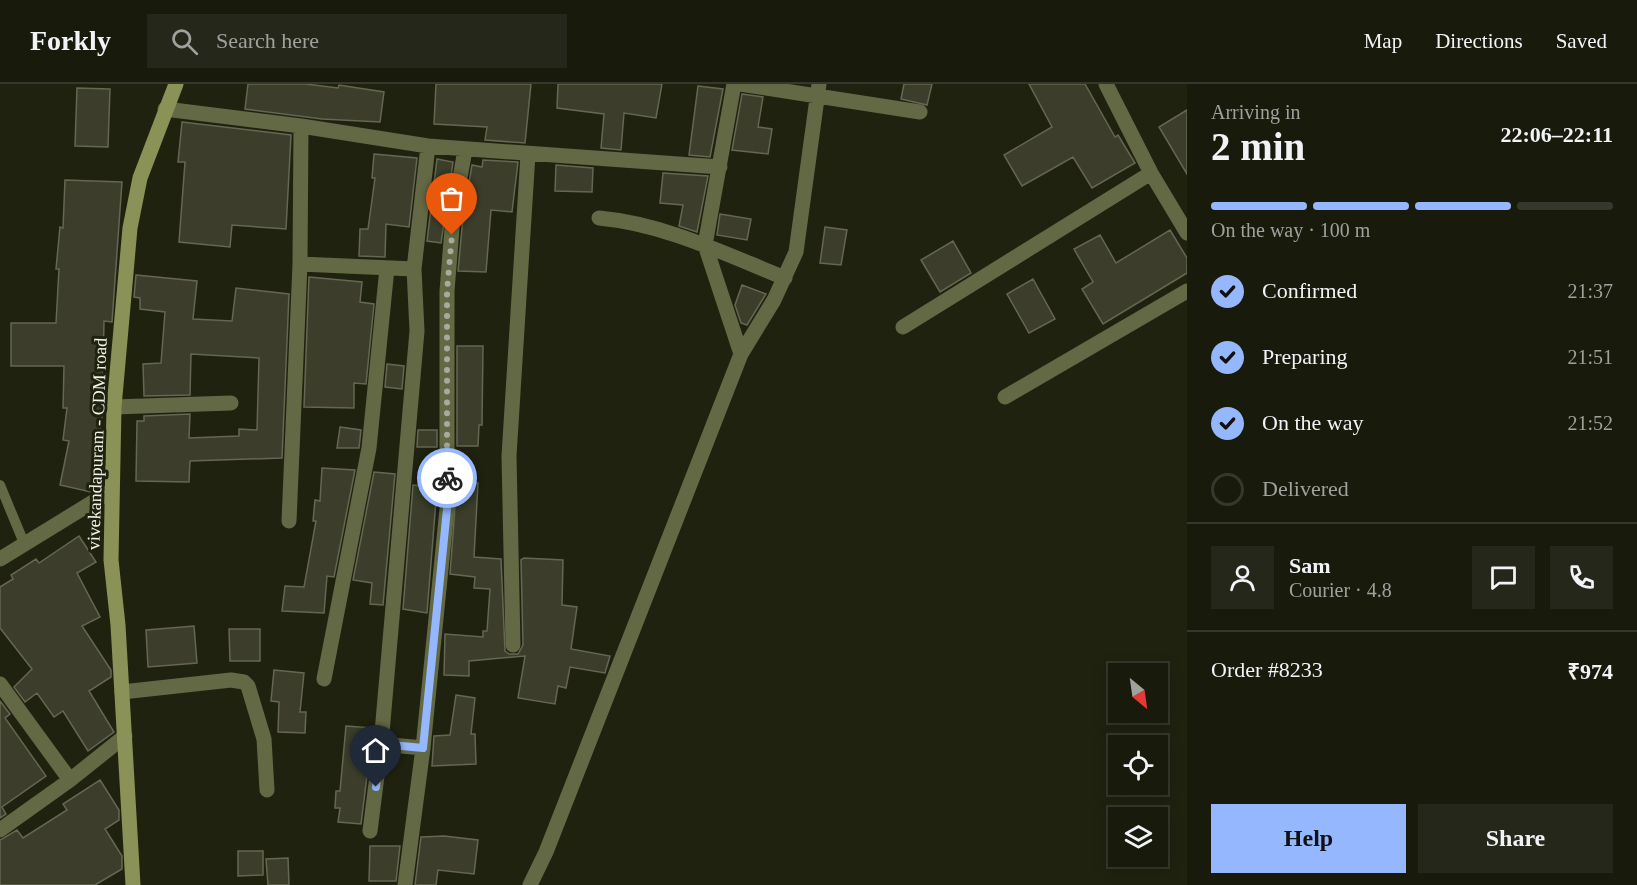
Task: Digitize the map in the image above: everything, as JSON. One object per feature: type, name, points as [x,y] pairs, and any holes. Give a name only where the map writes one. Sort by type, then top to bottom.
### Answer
[{"type":"street","name":"vivekandapuram - CDM road","points":[[134,885],[111,560],[114,407],[129,228],[140,178],[176,84]]},
{"type":"street","points":[[734,84],[705,245],[741,354]]},
{"type":"street","points":[[740,84],[818,90],[920,112]]},
{"type":"street","points":[[1106,84],[1151,173],[1187,233]]},
{"type":"street","points":[[530,885],[546,852],[741,354],[785,278],[796,252],[818,90]]},
{"type":"street","points":[[165,109],[465,150],[720,167]]},
{"type":"street","points":[[289,521],[300,264],[301,126]]},
{"type":"street","points":[[370,831],[381,744],[417,331],[414,269],[428,146]]},
{"type":"street","points":[[405,885],[423,748],[447,509],[447,291],[453,216],[465,150]]},
{"type":"street","points":[[513,645],[509,456],[528,154]]},
{"type":"street","points":[[903,327],[1151,173]]},
{"type":"street","points":[[599,218],[628,221],[705,245],[785,278]]},
{"type":"street","points":[[300,264],[414,269]]},
{"type":"street","points":[[324,679],[369,448],[387,268]]},
{"type":"street","points":[[1005,397],[1187,291]]},
{"type":"street","points":[[114,407],[231,403]]},
{"type":"street","points":[[0,559],[111,491]]},
{"type":"street","points":[[122,692],[231,680],[244,682],[248,686],[264,739],[267,790]]},
{"type":"street","points":[[0,684],[70,780]]},
{"type":"street","points":[[0,830],[70,780],[125,736]]},
{"type":"street","points":[[381,744],[423,748]]},
{"type":"lane","points":[[0,485],[24,543]]},
{"type":"building","points":[[248,84],[306,84],[338,88],[339,85],[384,92],[380,122],[322,119],[245,109]]},
{"type":"building","points":[[436,84],[531,84],[525,143],[485,140],[487,127],[434,124]]},
{"type":"building","points":[[558,84],[662,84],[656,118],[624,113],[621,150],[601,148],[604,114],[557,108]]},
{"type":"building","points":[[904,84],[932,84],[927,105],[901,99]]},
{"type":"building","points":[[1029,84],[1085,84],[1115,137],[1118,135],[1135,163],[1092,188],[1073,157],[1022,186],[1004,155],[1052,127]]},
{"type":"building","points":[[698,86],[723,89],[710,157],[689,155]]},
{"type":"building","points":[[77,88],[110,89],[108,147],[75,146]]},
{"type":"building","points":[[742,94],[763,97],[758,127],[772,129],[768,154],[732,150]]},
{"type":"building","points":[[1187,110],[1187,174],[1159,127]]},
{"type":"building","points":[[182,122],[291,135],[286,229],[232,225],[230,247],[179,242],[185,162],[178,162]]},
{"type":"building","points":[[374,154],[417,158],[409,227],[386,224],[385,257],[359,256],[360,229],[368,229],[375,178],[372,178]]},
{"type":"building","points":[[437,159],[453,162],[441,243],[427,241]]},
{"type":"building","points":[[483,160],[518,162],[512,212],[491,210],[486,272],[458,271],[463,217],[472,165],[482,167]]},
{"type":"building","points":[[556,165],[593,168],[592,192],[555,191]]},
{"type":"building","points":[[663,173],[708,176],[697,232],[679,226],[683,205],[660,203]]},
{"type":"building","points":[[65,180],[122,182],[112,322],[104,321],[102,419],[98,451],[103,452],[95,489],[91,492],[60,485],[69,441],[63,440],[67,408],[63,408],[64,366],[11,366],[11,323],[56,323],[59,269],[56,269],[60,227],[63,228]]},
{"type":"building","points":[[720,214],[751,219],[747,240],[717,235]]},
{"type":"building","points":[[825,227],[847,230],[841,265],[820,263]]},
{"type":"building","points":[[1170,230],[1187,258],[1187,273],[1103,324],[1082,289],[1093,282],[1074,249],[1100,235],[1116,263]]},
{"type":"building","points":[[953,241],[971,273],[940,292],[921,260]]},
{"type":"building","points":[[136,275],[197,281],[193,319],[232,321],[236,288],[289,294],[282,458],[190,461],[189,482],[136,481],[137,421],[144,421],[144,416],[190,414],[189,438],[239,436],[239,429],[257,430],[259,358],[191,354],[190,395],[144,396],[143,364],[161,363],[165,312],[140,309],[140,298],[134,297]]},
{"type":"building","points":[[309,277],[362,282],[360,302],[374,304],[366,384],[354,383],[354,408],[304,407]]},
{"type":"building","points":[[1033,279],[1055,319],[1029,333],[1007,294]]},
{"type":"building","points":[[742,285],[766,294],[747,325],[741,323],[735,305]]},
{"type":"building","points":[[457,346],[483,346],[482,425],[479,425],[478,446],[457,446]]},
{"type":"building","points":[[387,364],[404,366],[402,389],[385,387]]},
{"type":"building","points":[[340,427],[361,430],[359,448],[337,448]]},
{"type":"building","points":[[418,430],[437,430],[437,447],[417,447]]},
{"type":"building","points":[[322,468],[355,470],[334,577],[327,576],[324,613],[282,611],[285,586],[304,587],[316,521],[313,521],[315,500],[320,501]]},
{"type":"building","points":[[374,472],[395,474],[383,605],[370,604],[372,583],[353,580]]},
{"type":"building","points":[[457,481],[478,483],[474,557],[501,559],[505,651],[509,654],[518,654],[523,645],[521,560],[524,558],[563,560],[562,605],[577,607],[571,649],[610,656],[605,673],[570,667],[566,688],[558,686],[555,704],[518,698],[525,656],[469,661],[469,676],[444,675],[445,634],[483,637],[483,631],[487,631],[490,589],[474,588],[475,577],[450,574]]},
{"type":"building","points":[[413,485],[437,488],[427,613],[403,609]]},
{"type":"building","points":[[79,536],[96,562],[77,573],[100,617],[82,626],[111,670],[111,677],[89,691],[114,732],[88,751],[63,711],[54,717],[37,693],[25,702],[14,687],[32,669],[0,628],[0,587],[13,579],[11,575],[36,559],[39,563]]},
{"type":"building","points":[[194,626],[197,663],[148,667],[146,630]]},
{"type":"building","points":[[229,629],[260,629],[260,661],[230,661]]},
{"type":"building","points":[[274,670],[304,673],[300,712],[306,712],[305,733],[278,732],[279,702],[271,701]]},
{"type":"building","points":[[456,695],[475,698],[471,734],[475,734],[476,764],[432,766],[434,736],[450,735]]},
{"type":"building","points":[[0,701],[10,714],[5,718],[46,776],[2,807],[6,814],[0,818]]},
{"type":"building","points":[[346,726],[373,728],[361,824],[338,822],[340,808],[335,808],[336,791],[340,791]]},
{"type":"building","points":[[100,780],[119,810],[119,820],[105,829],[122,856],[122,869],[95,885],[0,885],[0,840],[17,830],[23,838],[67,810],[63,804]]},
{"type":"building","points":[[444,836],[478,840],[474,874],[438,870],[436,885],[415,885],[421,837]]},
{"type":"building","points":[[370,846],[400,846],[396,881],[369,881]]},
{"type":"building","points":[[238,851],[263,851],[263,875],[238,876]]},
{"type":"building","points":[[288,858],[289,885],[268,885],[266,859]]},
{"type":"way so far","points":[[447,478],[447,291],[452,235]]},
{"type":"route","points":[[376,787],[381,744],[423,748],[447,509],[447,478]]}]
